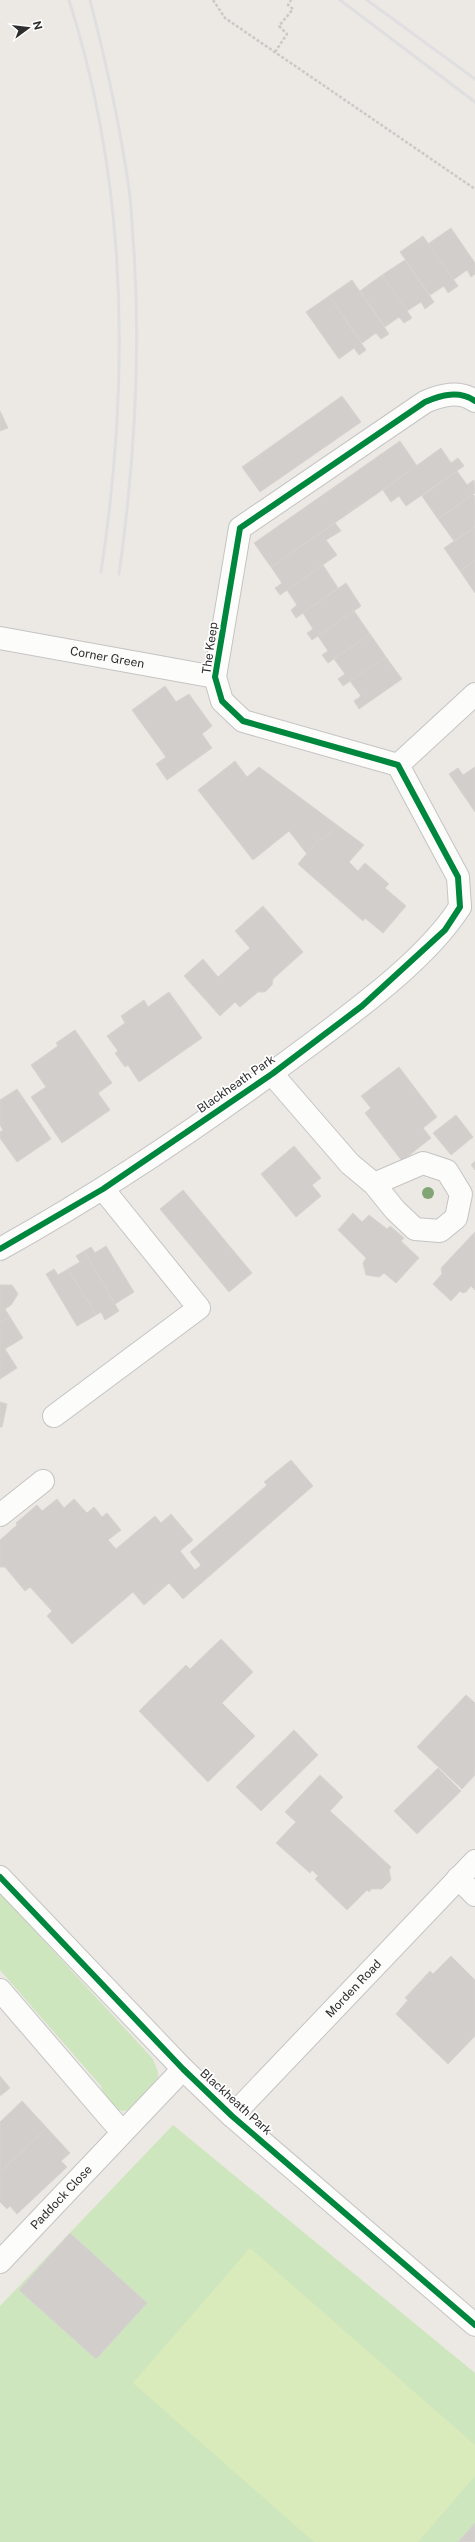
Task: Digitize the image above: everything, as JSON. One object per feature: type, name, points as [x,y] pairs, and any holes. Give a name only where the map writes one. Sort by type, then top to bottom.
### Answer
[{"type":"street","name":"The Keep","points":[[398,765],[243,721],[222,701],[215,677],[240,528],[425,402],[444,394],[468,396],[475,401]]},
{"type":"street","name":"Corner Green","points":[[0,638],[215,677]]},
{"type":"street","points":[[468,907],[458,878],[398,765],[475,694]]},
{"type":"street","name":"Blackheath Park","points":[[1,1246],[102,1189],[272,1074],[362,1006],[468,907]]},
{"type":"street","points":[[272,1074],[350,1164],[374,1184]]},
{"type":"street","points":[[54,1416],[199,1308],[102,1189]]},
{"type":"street","points":[[0,1515],[43,1481]]},
{"type":"street","name":"Morden Road","points":[[232,2116],[475,1861]]},
{"type":"street","name":"Blackheath Park","points":[[0,1877],[183,2069],[232,2116],[475,2325]]},
{"type":"street","points":[[458,1878],[475,1895]]},
{"type":"street","points":[[0,1990],[122,2132]]},
{"type":"street","name":"Blackheath Park","points":[[122,2132],[183,2069]]},
{"type":"street","name":"Paddock Close","points":[[0,2262],[122,2132]]},
{"type":"path","points":[[213,0],[224,18],[475,189]]},
{"type":"path","points":[[275,52],[287,34],[279,26],[293,9],[288,5],[291,0]]},
{"type":"green space","points":[[0,1893],[153,2059],[158,2073],[157,2081],[145,2099],[136,2106],[126,2111],[117,2110],[108,2102],[101,2086],[0,1970]]},
{"type":"green space","points":[[173,2125],[475,2373],[475,2542],[0,2542],[0,2306]]},
{"type":"green space","points":[[250,2248],[475,2445],[475,2476],[418,2542],[314,2542],[133,2383]]},
{"type":"building","points":[[451,228],[475,263],[475,274],[471,277],[467,270],[453,280],[428,244]]},
{"type":"building","points":[[423,236],[458,286],[448,293],[444,286],[430,295],[400,252]]},
{"type":"building","points":[[405,260],[434,302],[425,309],[421,302],[407,311],[382,275]]},
{"type":"building","points":[[382,275],[412,318],[404,323],[399,317],[385,327],[360,291]]},
{"type":"building","points":[[352,280],[389,334],[381,339],[376,333],[362,343],[329,296]]},
{"type":"building","points":[[329,296],[366,350],[359,355],[354,348],[339,359],[306,312]]},
{"type":"building","points":[[342,396],[361,422],[260,492],[242,467]]},
{"type":"building","points":[[0,411],[8,428],[0,431]]},
{"type":"building","points":[[400,441],[417,466],[271,567],[254,543]]},
{"type":"building","points":[[441,448],[451,463],[458,458],[464,466],[406,506],[399,496],[391,502],[383,490]]},
{"type":"building","points":[[457,471],[467,485],[474,480],[475,493],[438,519],[422,496]]},
{"type":"building","points":[[473,494],[475,497],[475,527],[454,541],[438,519]]},
{"type":"building","points":[[335,523],[341,531],[326,540],[337,555],[280,595],[275,588],[282,583],[271,567]]},
{"type":"building","points":[[475,527],[475,560],[460,571],[444,548]]},
{"type":"building","points":[[475,560],[475,593],[460,571]]},
{"type":"building","points":[[323,565],[338,588],[296,618],[291,610],[297,605],[287,590]]},
{"type":"building","points":[[346,583],[361,606],[312,640],[307,633],[313,629],[303,613]]},
{"type":"building","points":[[354,611],[370,634],[328,663],[322,655],[328,651],[318,636]]},
{"type":"building","points":[[370,634],[386,657],[343,686],[338,679],[345,674],[334,659]]},
{"type":"building","points":[[386,657],[402,679],[359,709],[354,701],[361,696],[350,681]]},
{"type":"building","points":[[165,686],[176,702],[189,694],[212,726],[202,734],[212,748],[167,780],[156,764],[166,757],[132,710]]},
{"type":"building","points":[[235,761],[247,777],[259,767],[337,825],[323,840],[320,838],[307,854],[289,831],[253,860],[198,790]]},
{"type":"building","points":[[475,767],[475,812],[449,774],[458,768],[463,775]]},
{"type":"building","points":[[337,825],[364,845],[349,862],[358,871],[365,863],[389,884],[385,888],[406,906],[383,933],[365,918],[363,921],[298,864],[320,838],[323,840]]},
{"type":"building","points":[[263,906],[303,952],[273,979],[272,985],[265,992],[258,992],[240,1007],[235,1002],[220,1016],[184,976],[203,959],[218,977],[250,948],[235,931]]},
{"type":"building","points":[[169,992],[202,1038],[139,1082],[128,1065],[125,1067],[115,1053],[118,1051],[107,1036],[125,1023],[121,1016],[144,1000],[148,1007]]},
{"type":"building","points":[[75,1030],[112,1083],[98,1093],[110,1110],[62,1143],[31,1097],[46,1087],[31,1065],[58,1046],[56,1043]]},
{"type":"building","points":[[399,1067],[437,1117],[423,1128],[431,1138],[402,1161],[365,1113],[371,1108],[361,1096]]},
{"type":"building","points":[[17,1089],[51,1139],[17,1162],[0,1138],[0,1132],[3,1130],[0,1125],[0,1100]]},
{"type":"building","points":[[456,1115],[473,1137],[451,1155],[433,1133]]},
{"type":"building","points":[[294,1146],[321,1178],[312,1185],[321,1196],[296,1217],[261,1174]]},
{"type":"building","points":[[475,1161],[475,1170],[471,1165]]},
{"type":"building","points":[[183,1190],[252,1273],[229,1292],[160,1209]]},
{"type":"building","points":[[353,1213],[362,1222],[369,1215],[387,1229],[390,1226],[404,1238],[401,1241],[419,1258],[396,1283],[384,1273],[379,1277],[366,1275],[363,1263],[366,1258],[338,1230]]},
{"type":"building","points":[[475,1232],[475,1290],[471,1286],[466,1292],[463,1293],[460,1291],[451,1301],[433,1284],[442,1274],[441,1268]]},
{"type":"building","points":[[106,1246],[134,1292],[115,1304],[84,1251],[91,1247],[95,1253]]},
{"type":"building","points":[[84,1251],[119,1311],[105,1320],[101,1312],[96,1315],[68,1269],[80,1262],[76,1256]]},
{"type":"building","points":[[54,1269],[58,1275],[68,1269],[96,1315],[77,1326],[46,1274]]},
{"type":"building","points":[[0,1285],[12,1285],[18,1294],[11,1305],[5,1309],[10,1317],[0,1323]]},
{"type":"building","points":[[10,1317],[23,1338],[5,1349],[17,1368],[0,1379],[0,1323]]},
{"type":"building","points":[[0,1402],[7,1404],[2,1427],[0,1427]]},
{"type":"building","points":[[291,1460],[313,1486],[183,1599],[169,1583],[144,1605],[133,1592],[72,1644],[47,1616],[52,1611],[30,1587],[25,1591],[5,1567],[0,1567],[0,1540],[17,1525],[16,1523],[37,1505],[42,1511],[57,1499],[64,1508],[74,1499],[87,1513],[94,1507],[102,1517],[107,1513],[121,1530],[108,1540],[116,1549],[155,1516],[161,1523],[171,1514],[193,1540],[180,1551],[195,1570],[201,1565],[190,1552],[267,1485],[264,1482]]},
{"type":"building","points":[[221,1639],[253,1672],[222,1703],[255,1736],[208,1782],[139,1711],[186,1665],[190,1669]]},
{"type":"building","points":[[466,1695],[475,1703],[475,1775],[462,1789],[417,1747]]},
{"type":"building","points":[[294,1730],[318,1755],[261,1811],[236,1787]]},
{"type":"building","points":[[438,1768],[461,1791],[417,1834],[394,1811]]},
{"type":"building","points":[[320,1775],[343,1797],[330,1811],[391,1867],[389,1870],[391,1880],[382,1889],[371,1889],[369,1892],[367,1890],[347,1910],[315,1879],[318,1876],[312,1870],[310,1873],[276,1843],[296,1822],[285,1812]]},
{"type":"building","points":[[451,1956],[475,1980],[475,2036],[448,2064],[396,2014],[408,2000],[405,1998],[430,1971],[433,1974]]},
{"type":"building","points":[[0,2076],[10,2088],[0,2096]]},
{"type":"building","points":[[22,2101],[47,2128],[0,2172],[0,2122]]},
{"type":"building","points":[[47,2128],[70,2153],[61,2161],[67,2167],[17,2214],[10,2206],[7,2209],[0,2202],[0,2172]]},
{"type":"building","points":[[70,2233],[147,2303],[96,2359],[19,2290]]},
{"type":"building","points":[[475,2523],[475,2542],[458,2542]]},
{"type":"railway","points":[[69,0],[89,70],[103,141],[113,212],[118,284],[119,356],[117,428],[101,572]]},
{"type":"railway","points":[[90,0],[117,117],[130,197],[134,252],[137,333],[135,413],[129,494],[119,574]]},
{"type":"railway","points":[[340,0],[475,102]]},
{"type":"railway","points":[[367,0],[475,79]]},
{"type":"cycle path","points":[[0,1249],[103,1189],[272,1074],[362,1006],[445,930],[460,907],[458,877],[398,765],[243,721],[222,701],[215,677],[240,528],[425,402],[437,397],[450,395],[463,396],[475,401]]},
{"type":"cycle path","points":[[0,1877],[183,2069],[232,2116],[475,2325]]}]
